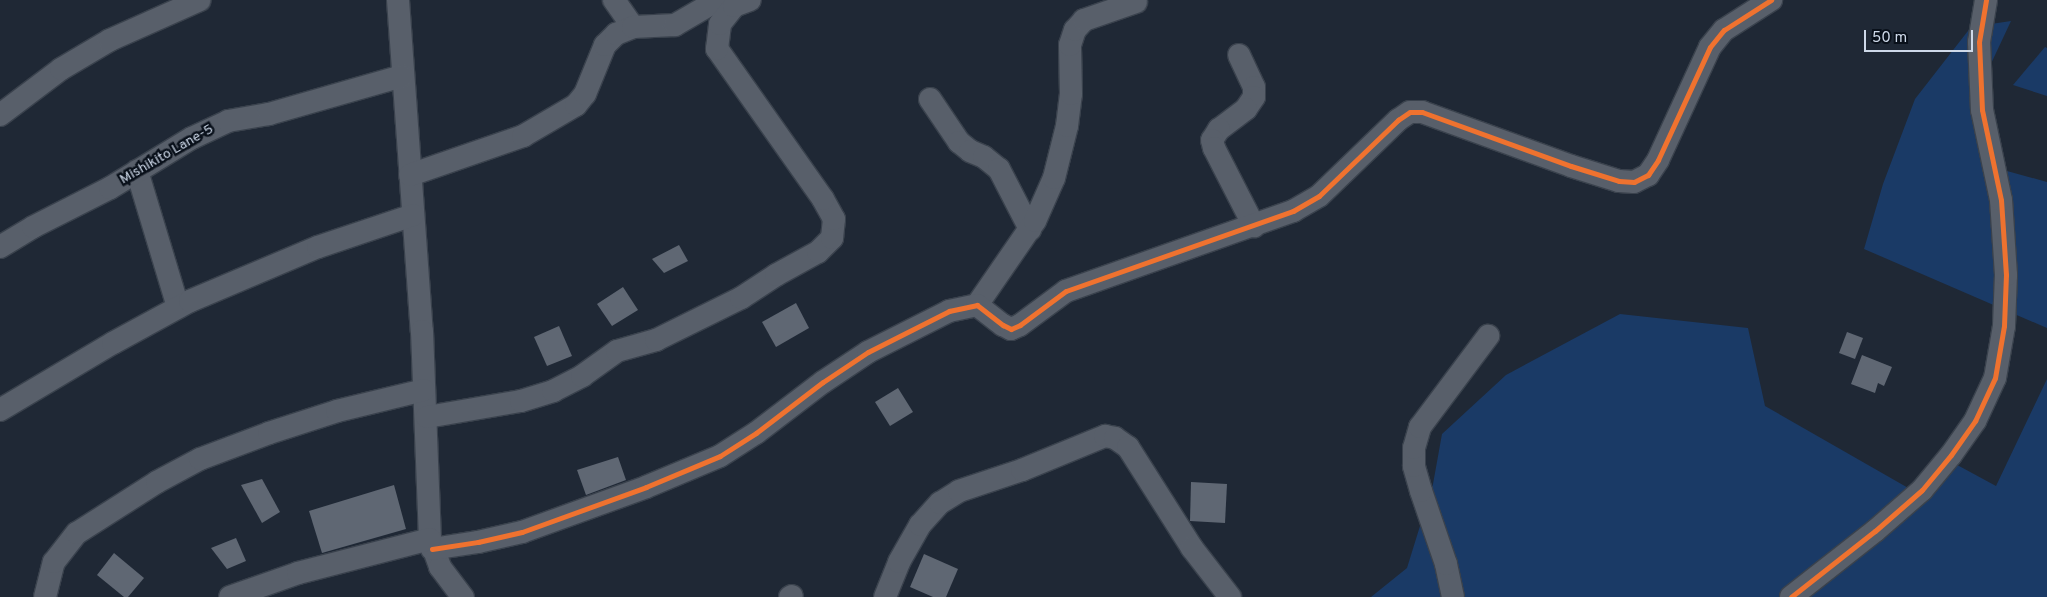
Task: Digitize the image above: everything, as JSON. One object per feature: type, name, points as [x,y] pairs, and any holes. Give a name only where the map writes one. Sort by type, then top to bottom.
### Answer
[{"type":"street","points":[[0,116],[61,69],[110,40],[200,0]]},
{"type":"street","points":[[398,0],[427,417],[431,544],[449,580],[463,597]]},
{"type":"street","points":[[614,0],[633,27]]},
{"type":"street","points":[[410,175],[513,141],[576,105],[586,94],[605,45],[616,34],[633,27],[675,25],[718,0]]},
{"type":"street","points":[[427,417],[521,401],[553,390],[582,376],[617,351],[656,340],[741,298],[826,246],[832,238],[834,229],[830,210],[815,186],[721,59],[717,49],[720,24],[734,6],[750,0]]},
{"type":"street","points":[[976,306],[1011,329],[1020,325],[1066,291],[1293,211],[1319,196],[1398,120],[1410,112],[1422,112],[1571,166],[1620,181],[1634,182],[1648,175],[1658,160],[1710,47],[1724,30],[1770,0]]},
{"type":"street","points":[[1791,597],[1875,531],[1922,490],[1951,455],[1975,421],[1995,378],[2004,326],[2006,275],[2001,200],[1982,110],[1979,42],[1986,0]]},
{"type":"street","points":[[230,597],[298,572],[431,544],[478,542],[522,532],[646,487],[720,456],[756,433],[823,382],[868,352],[949,311],[976,306],[1030,229],[1054,178],[1067,126],[1071,94],[1070,45],[1075,30],[1084,20],[1136,2]]},
{"type":"street","points":[[1239,55],[1254,87],[1254,96],[1246,109],[1219,129],[1212,140],[1214,148],[1254,226]]},
{"type":"street","name":"Mishikito Lane-5","points":[[0,247],[33,227],[110,188],[192,138],[228,121],[269,114],[402,76]]},
{"type":"street","points":[[930,98],[960,142],[970,151],[984,157],[999,169],[1030,229]]},
{"type":"street","points":[[137,171],[178,307]]},
{"type":"street","points":[[0,410],[113,342],[178,307],[310,250],[413,215]]},
{"type":"street","points":[[1454,597],[1446,564],[1414,466],[1414,448],[1420,427],[1488,336]]},
{"type":"street","points":[[45,597],[54,562],[77,533],[157,482],[200,459],[269,433],[337,411],[424,390]]},
{"type":"street","points":[[885,597],[899,562],[920,525],[940,503],[959,491],[1022,470],[1105,436],[1115,438],[1128,447],[1192,548],[1230,597]]},
{"type":"shaded area","points":[[2011,21],[1981,85],[1989,166],[2047,182],[2047,328],[1864,249],[1883,184],[1915,99],[1971,27]]},
{"type":"shaded area","points":[[2045,47],[2047,48],[2047,96],[2013,85]]},
{"type":"shaded area","points":[[1620,314],[1748,328],[1765,406],[1917,493],[1948,460],[1996,486],[2047,379],[2047,597],[1371,597],[1407,568],[1433,484],[1442,434],[1506,375]]},
{"type":"building","points":[[679,245],[688,261],[664,273],[652,259]]},
{"type":"building","points":[[623,287],[638,310],[612,326],[597,304]]},
{"type":"building","points":[[796,303],[809,328],[776,347],[762,322]]},
{"type":"building","points":[[559,326],[572,356],[547,366],[534,337]]},
{"type":"building","points":[[1847,332],[1863,338],[1855,359],[1839,353]]},
{"type":"building","points":[[1862,355],[1892,367],[1884,386],[1878,383],[1875,393],[1851,384]]},
{"type":"building","points":[[898,388],[913,412],[890,426],[875,402]]},
{"type":"building","points":[[618,457],[626,480],[586,495],[577,470]]},
{"type":"building","points":[[262,479],[280,512],[262,523],[241,485]]},
{"type":"building","points":[[1191,482],[1227,484],[1225,523],[1190,521]]},
{"type":"building","points":[[394,485],[406,529],[322,553],[309,511]]},
{"type":"building","points":[[236,538],[246,561],[227,569],[211,548]]},
{"type":"building","points":[[114,553],[144,578],[128,597],[124,597],[97,575]]},
{"type":"building","points":[[924,554],[958,569],[946,597],[933,597],[910,587]]},
{"type":"cycle path","points":[[432,549],[478,542],[522,532],[646,487],[720,456],[756,433],[823,382],[868,352],[949,311],[977,305],[1011,329],[1020,325],[1066,291],[1293,211],[1319,196],[1398,120],[1410,112],[1422,112],[1571,166],[1619,181],[1634,182],[1648,175],[1658,160],[1710,47],[1724,30],[1771,0]]},
{"type":"cycle path","points":[[1791,597],[1875,531],[1922,490],[1951,455],[1975,421],[1995,378],[2004,326],[2006,275],[2001,200],[1982,110],[1979,42],[1986,0]]}]
